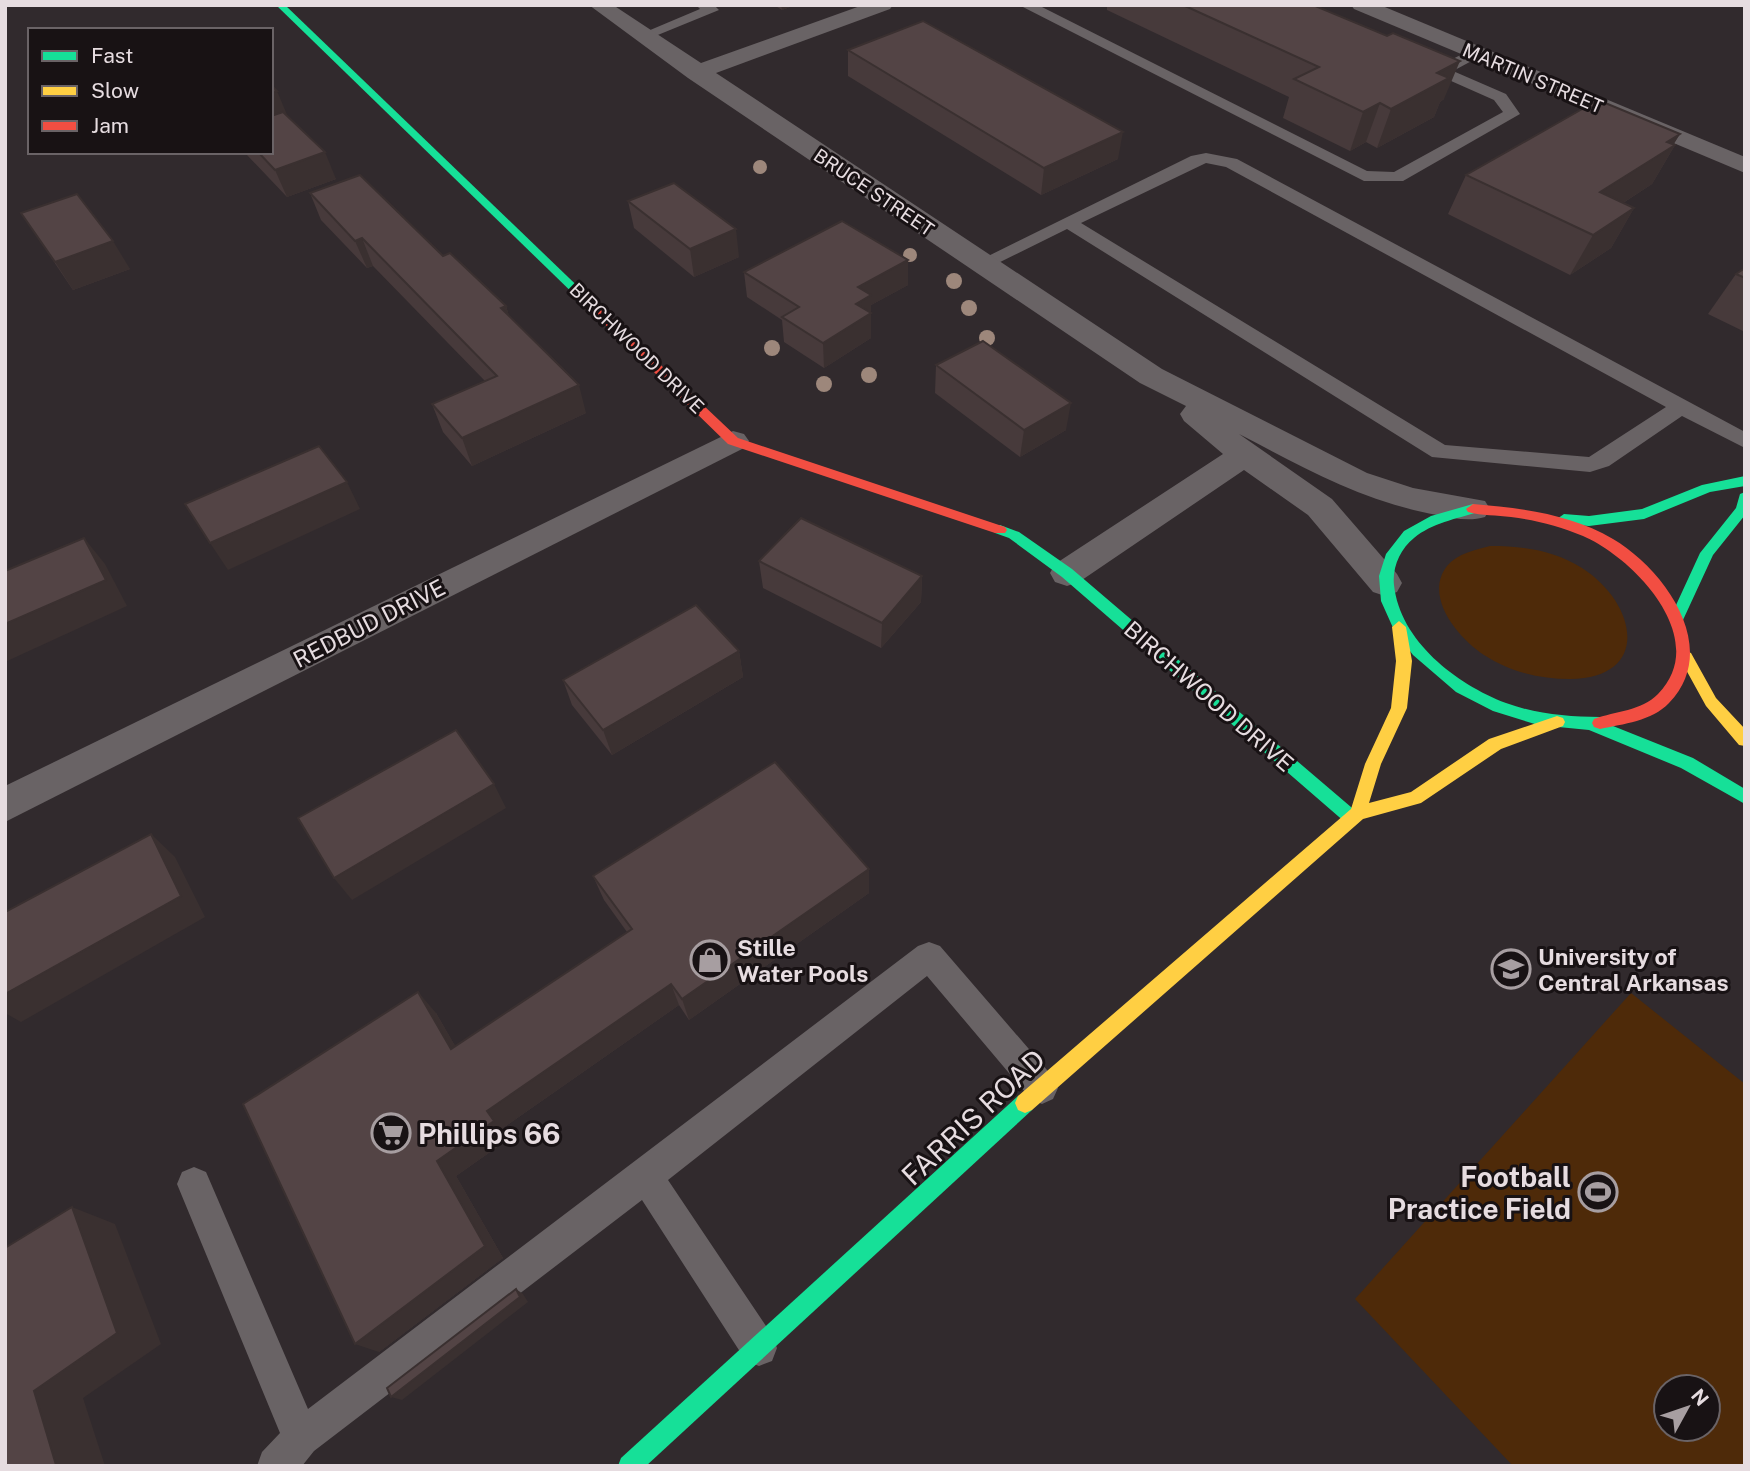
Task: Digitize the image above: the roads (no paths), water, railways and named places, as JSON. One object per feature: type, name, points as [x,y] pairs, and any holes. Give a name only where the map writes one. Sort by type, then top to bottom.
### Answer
[{"type":"street","name":"BIRCHWOOD DRIVE","points":[[280,5],[733,441],[1014,535],[1067,573],[1355,815]]},
{"type":"street","name":"BRUCE STREET","points":[[599,5],[696,73],[1151,376],[1390,495],[1473,509]]},
{"type":"street","points":[[696,73],[883,5]]},
{"type":"street","name":"MARTIN STREET","points":[[1361,5],[1745,166]]},
{"type":"street","name":"BRUCE STREET","points":[[1151,376],[1244,455],[1320,507],[1385,583]]},
{"type":"street","name":"REDBUD DRIVE","points":[[5,805],[733,441]]},
{"type":"street","points":[[1067,573],[1244,455]]},
{"type":"street","points":[[1550,518],[1603,541],[1627,556],[1648,575],[1678,616],[1685,637],[1686,657],[1681,678],[1658,703],[1622,719],[1592,724],[1558,722],[1524,715],[1463,688],[1415,649],[1399,627],[1389,604],[1385,583],[1388,564],[1409,532],[1427,521],[1473,509],[1523,512],[1550,518],[1590,521],[1622,518],[1659,509],[1707,488],[1745,481]]},
{"type":"street","points":[[1678,616],[1706,553],[1742,509],[1745,498]]},
{"type":"street","points":[[1355,815],[1373,764],[1399,708],[1404,661],[1399,627]]},
{"type":"street","points":[[1686,657],[1699,685],[1715,709],[1745,740]]},
{"type":"street","name":"FARRIS ROAD","points":[[629,1466],[1042,1088],[1355,815],[1415,798],[1495,744],[1558,722]]},
{"type":"street","points":[[1592,724],[1687,763],[1745,797]]},
{"type":"lane","points":[[643,36],[712,10],[703,5]]},
{"type":"lane","points":[[1026,5],[1364,176],[1397,177],[1512,114],[1500,97],[1416,60]]},
{"type":"lane","points":[[1441,71],[1474,54]]},
{"type":"lane","points":[[981,264],[1197,160],[1217,159],[1231,163],[1745,441]]},
{"type":"lane","points":[[1068,222],[1440,452],[1590,465],[1601,461],[1681,407]]},
{"type":"lane","points":[[276,1466],[300,1438],[646,1177],[929,956],[1042,1088]]},
{"type":"lane","points":[[646,1177],[760,1348]]},
{"type":"lane","points":[[194,1184],[300,1438]]},
{"type":"place","name":"Stille Water Pools","points":[[710,960]]},
{"type":"place","name":"University of Central Arkansas","points":[[1511,969]]},
{"type":"place","name":"Phillips 66","points":[[391,1133]]},
{"type":"place","name":"Football Practice Field","points":[[1598,1192]]}]
